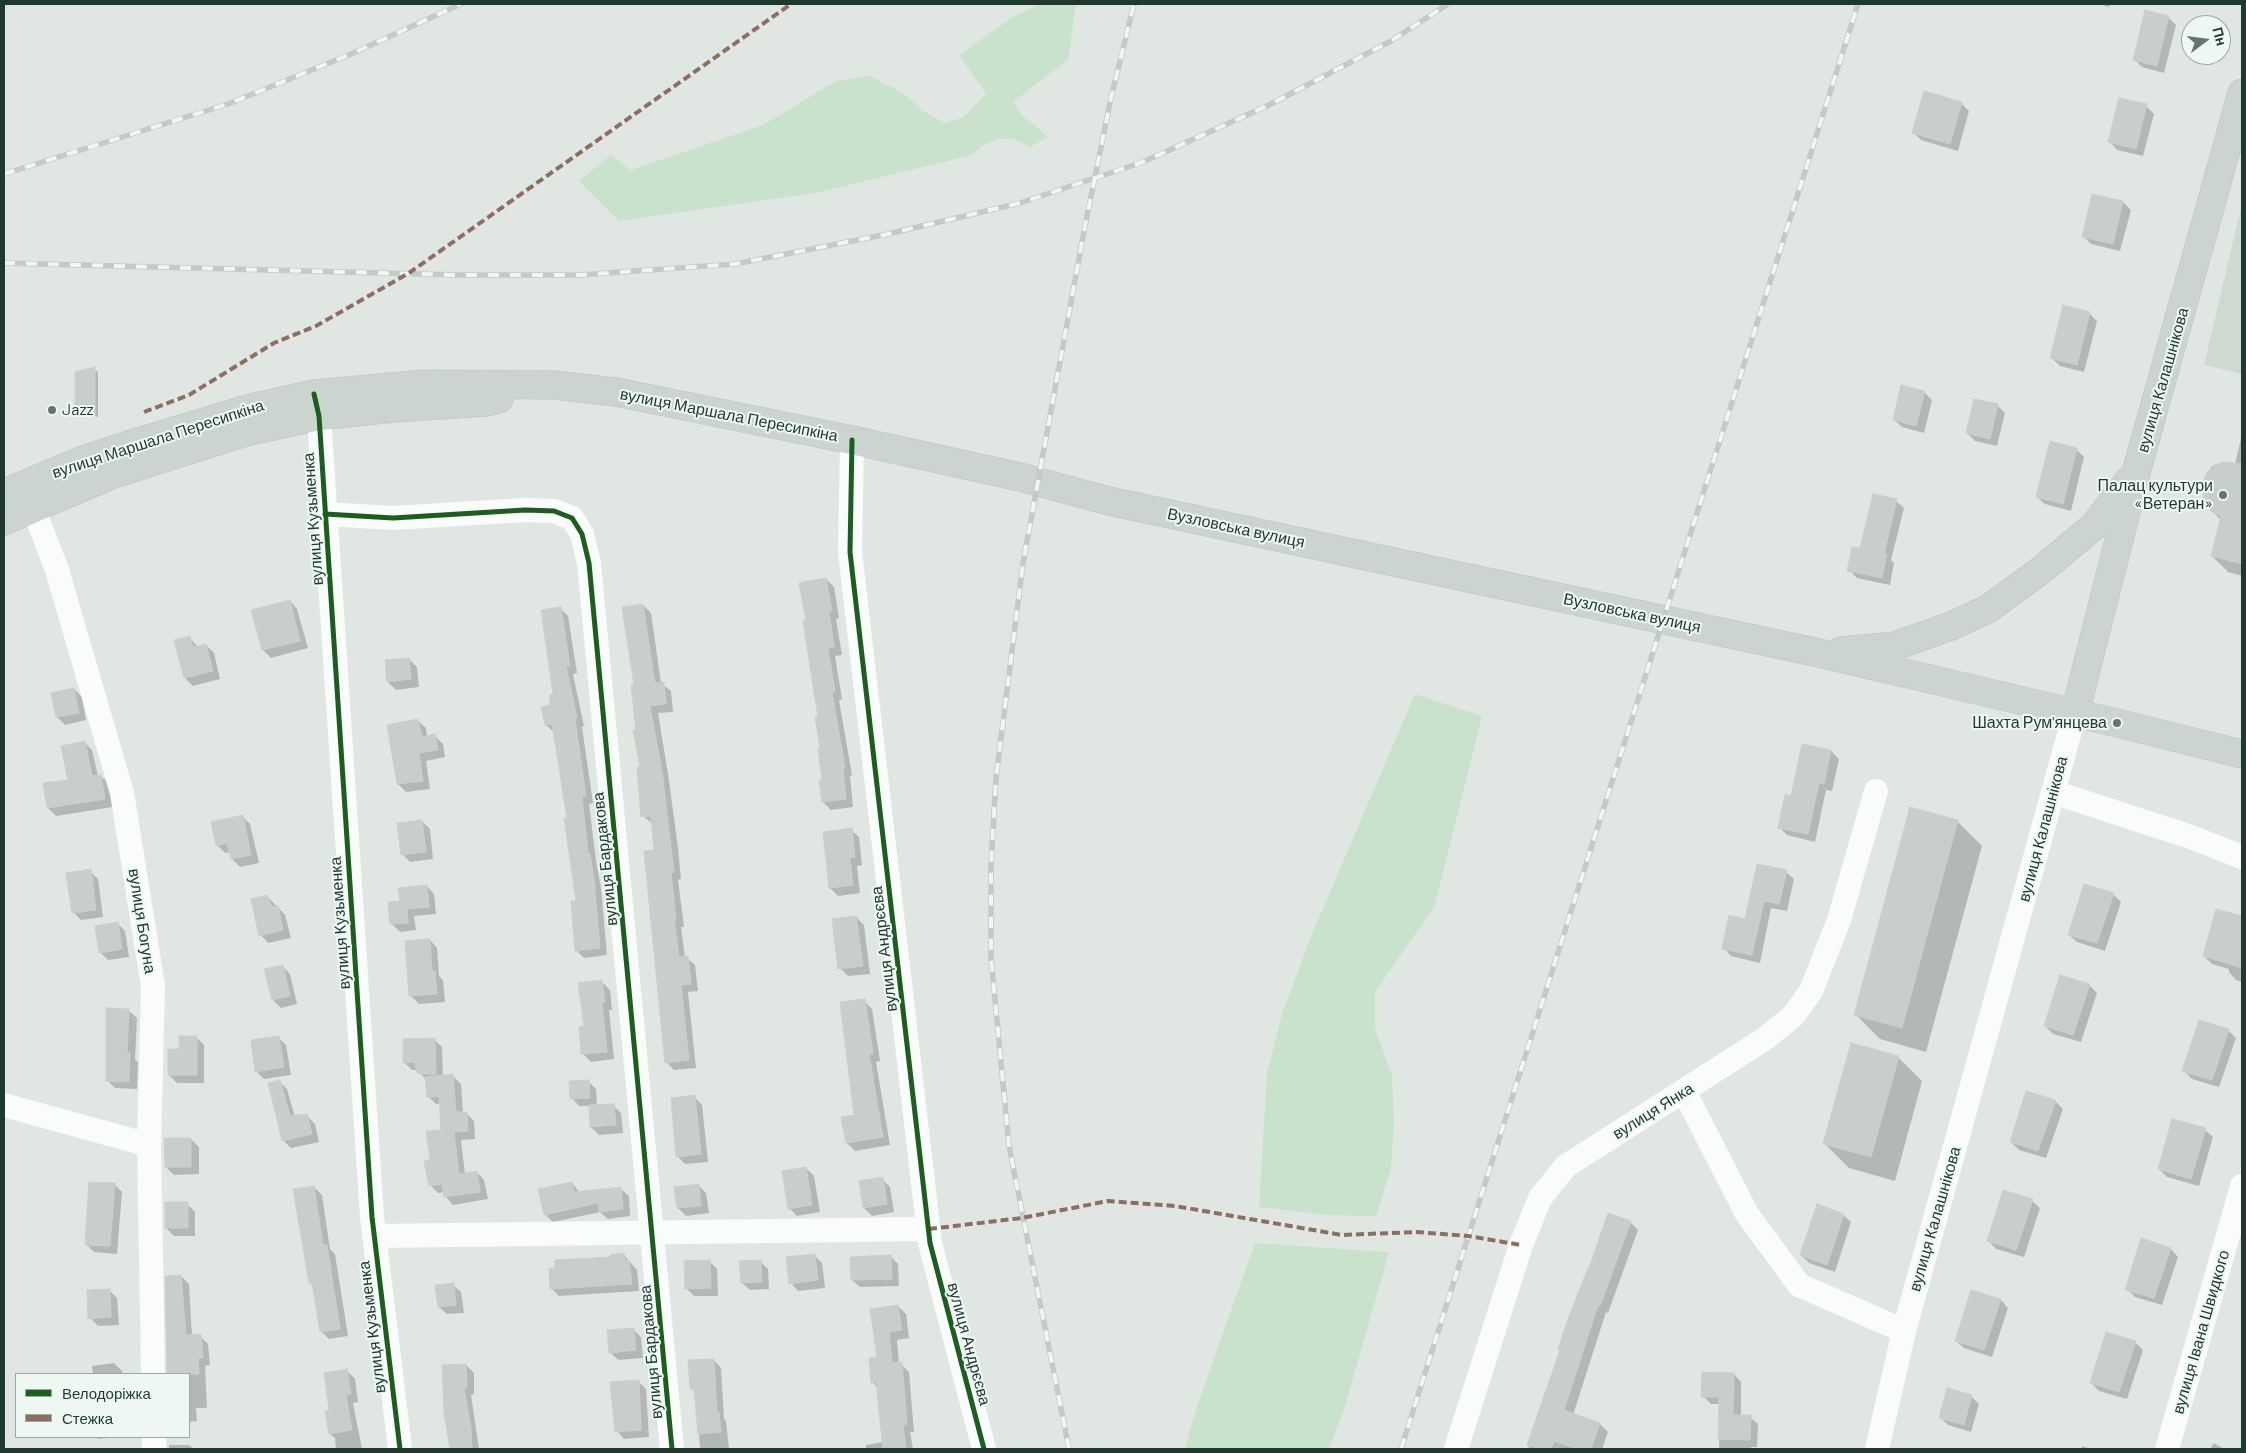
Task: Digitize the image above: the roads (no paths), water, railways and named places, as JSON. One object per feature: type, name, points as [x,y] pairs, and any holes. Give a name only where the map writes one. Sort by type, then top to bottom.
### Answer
[{"type":"main road","name":"вулиця Калашнікова","points":[[2075,713],[2137,469],[2242,93]]},
{"type":"main road","name":"вулиця Маршала Пересипкіна","points":[[4,521],[20,495],[85,460],[192,425],[251,408],[316,405],[423,384],[554,385],[646,398],[1020,477]]},
{"type":"main road","points":[[1819,653],[1894,646],[1951,626],[1988,609],[2040,571],[2094,526],[2137,469]]},
{"type":"main road","name":"Вузловська вулиця","points":[[1020,477],[1109,501],[1819,653],[2242,754]]},
{"type":"street","name":"вулиця Кузьменка","points":[[316,405],[374,1236],[400,1449]]},
{"type":"street","name":"вулиця Андрєєва","points":[[852,440],[850,552],[930,1243],[984,1449]]},
{"type":"street","name":"вулиця Богуна","points":[[20,495],[58,570],[122,793],[152,986],[149,1145],[153,1373]]},
{"type":"street","name":"вулиця Бардакова","points":[[325,514],[393,518],[525,510],[554,511],[572,518],[582,534],[590,573],[672,1449]]},
{"type":"street","name":"вулиця Калашнікова","points":[[1877,1449],[1904,1331],[2075,713]]},
{"type":"street","name":"вулиця Янка","points":[[1456,1449],[1521,1245],[1540,1198],[1566,1166],[1766,1038],[1793,1016],[1811,991],[1839,920],[1876,791]]},
{"type":"street","points":[[2053,792],[2191,837],[2242,857]]},
{"type":"street","points":[[1684,1092],[1747,1214],[1798,1286],[1904,1331]]},
{"type":"street","points":[[4,1105],[149,1145]]},
{"type":"street","name":"вулиця Івана Швидкого","points":[[2167,1449],[2242,1186]]},
{"type":"street","points":[[374,1236],[929,1229]]},
{"type":"railway","points":[[4,174],[228,104],[351,54],[461,4]]},
{"type":"railway","points":[[1069,1449],[1009,1146],[991,958],[991,865],[996,778],[1023,563],[1085,226],[1111,98],[1134,4]]},
{"type":"railway","points":[[4,263],[458,275],[579,275],[735,264],[888,234],[1020,203],[1143,162],[1269,105],[1391,41],[1448,4]]},
{"type":"railway","points":[[1401,1449],[1858,4]]},
{"type":"place","name":"Jazz","points":[[52,410]]},
{"type":"place","name":"Палац культури «Ветеран»","points":[[2223,495]]},
{"type":"place","name":"Шахта Рум'янцева","points":[[2117,723]]}]
